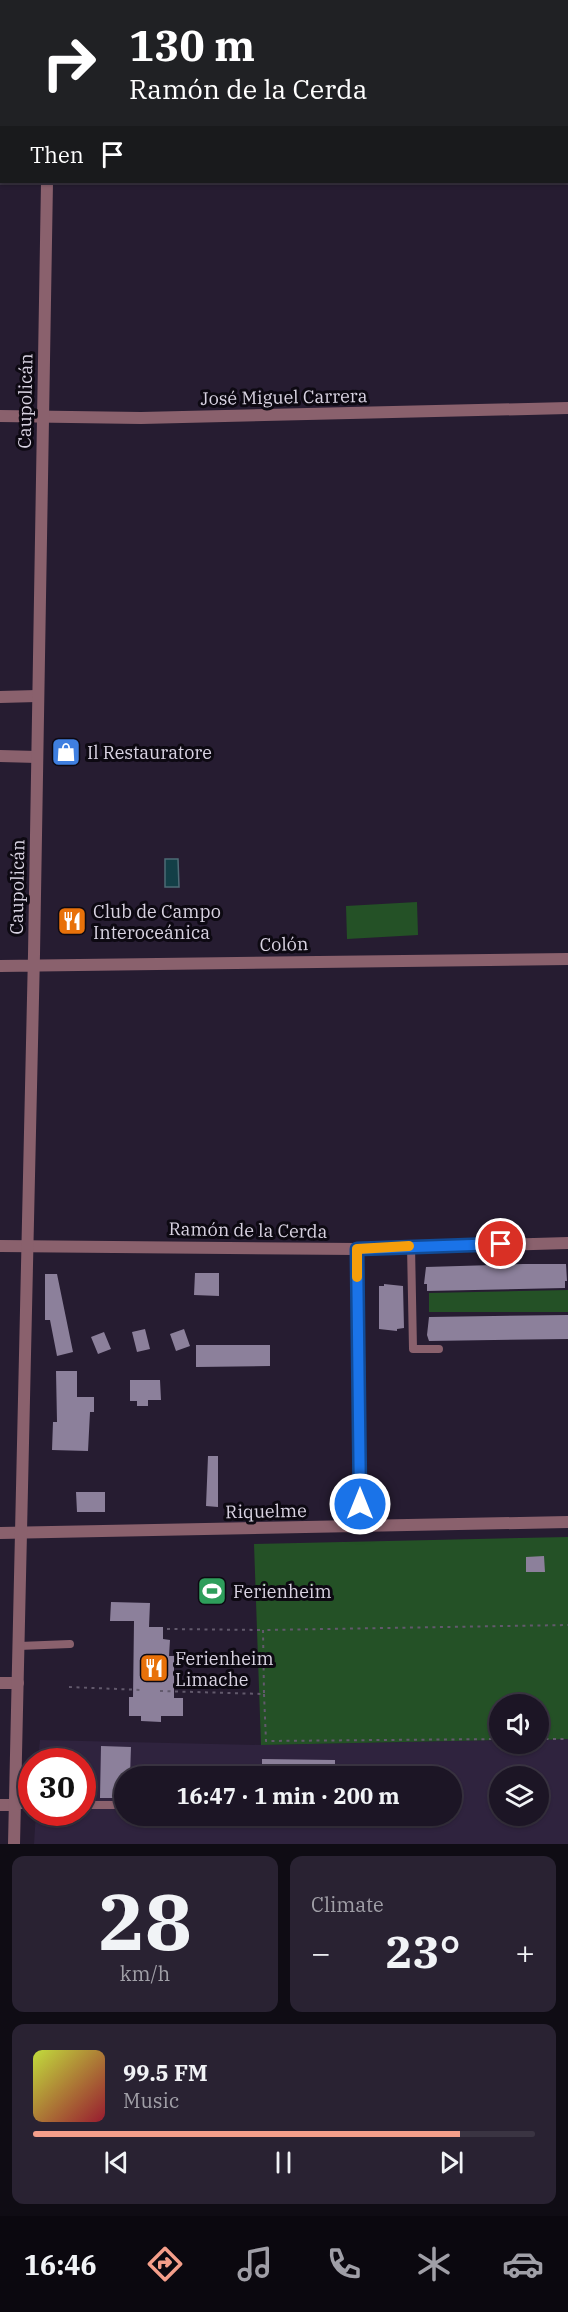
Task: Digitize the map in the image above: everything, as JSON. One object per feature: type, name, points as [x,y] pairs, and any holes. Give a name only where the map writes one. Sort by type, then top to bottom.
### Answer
[{"type":"street","name":"Caupolicán","points":[[14,1844],[34,965],[47,183]]},
{"type":"street","name":"José Miguel Carrera","points":[[0,416],[141,418],[568,408]]},
{"type":"street","points":[[0,697],[37,696]]},
{"type":"street","points":[[0,756],[37,756]]},
{"type":"street","name":"Colón","points":[[0,966],[568,959]]},
{"type":"street","name":"Ramón de la Cerda","points":[[0,1246],[357,1249],[568,1243]]},
{"type":"street","points":[[357,1249],[360,1408],[359,1527]]},
{"type":"street","name":"Riquelme","points":[[0,1533],[568,1522]]},
{"type":"street","points":[[0,1683],[18,1683]]},
{"type":"street","points":[[0,1805],[15,1805]]},
{"type":"lane","points":[[411,1246],[413,1349],[439,1349]]},
{"type":"lane","points":[[19,1646],[70,1644]]},
{"type":"lane","points":[[96,1805],[114,1805]]},
{"type":"path","points":[[167,1629],[263,1630],[568,1625]]},
{"type":"path","points":[[263,1630],[266,1741],[489,1739]]},
{"type":"path","points":[[69,1687],[141,1690]]},
{"type":"path","points":[[160,1691],[264,1694]]},
{"type":"path","points":[[549,1739],[568,1739]]},
{"type":"shaded area","points":[[165,859],[178,859],[179,887],[165,887]]},
{"type":"shaded area","points":[[568,1739],[568,1844],[34,1844],[35,1826],[96,1826],[96,1748],[39,1748],[40,1740],[261,1745],[489,1740],[489,1754],[549,1754],[549,1740]]},
{"type":"green space","points":[[417,902],[418,935],[347,939],[346,906]]},
{"type":"green space","points":[[568,1290],[568,1312],[429,1312],[429,1293]]},
{"type":"green space","points":[[568,1537],[568,1739],[549,1740],[549,1694],[489,1694],[489,1740],[261,1745],[254,1544]]},
{"type":"building","points":[[566,1264],[565,1288],[427,1291],[427,1284],[424,1284],[426,1267]]},
{"type":"building","points":[[195,1273],[219,1273],[219,1296],[194,1295]]},
{"type":"building","points":[[45,1274],[57,1274],[73,1352],[57,1356],[50,1320],[45,1320]]},
{"type":"building","points":[[384,1284],[403,1286],[404,1328],[397,1329],[397,1331],[379,1329],[379,1286],[384,1286]]},
{"type":"building","points":[[568,1315],[568,1339],[429,1341],[427,1335],[429,1317]]},
{"type":"building","points":[[145,1329],[150,1349],[137,1352],[132,1332]]},
{"type":"building","points":[[184,1329],[190,1346],[176,1351],[170,1334]]},
{"type":"building","points":[[104,1332],[111,1349],[98,1354],[91,1337]]},
{"type":"building","points":[[196,1345],[270,1345],[270,1366],[196,1367]]},
{"type":"building","points":[[56,1371],[77,1371],[77,1397],[94,1397],[94,1412],[90,1412],[88,1451],[52,1450],[53,1422],[57,1422]]},
{"type":"building","points":[[130,1380],[160,1380],[161,1400],[148,1400],[148,1406],[137,1406],[137,1401],[130,1401]]},
{"type":"building","points":[[208,1456],[218,1456],[218,1507],[206,1506]]},
{"type":"building","points":[[76,1492],[105,1492],[105,1512],[77,1512]]},
{"type":"building","points":[[544,1556],[545,1572],[526,1572],[526,1557]]},
{"type":"building","name":"Ferienheim Limache","points":[[111,1602],[150,1603],[149,1627],[163,1627],[163,1639],[170,1640],[169,1656],[174,1656],[174,1698],[183,1698],[183,1716],[161,1716],[161,1722],[141,1721],[141,1716],[129,1716],[129,1697],[133,1697],[134,1621],[110,1621]]},
{"type":"building","points":[[101,1746],[131,1747],[130,1766],[114,1766],[114,1798],[100,1798]]},
{"type":"building","points":[[262,1759],[335,1760],[335,1766],[262,1766]]},
{"type":"slow traffic","points":[[357,1277],[357,1249],[409,1246]]},
{"type":"place","name":"Il Restauratore","points":[[66,752]]},
{"type":"place","name":"Club de Campo Interoceánica","points":[[72,921]]},
{"type":"place","name":"Ferienheim","points":[[212,1591]]},
{"type":"place","name":"Ferienheim Limache","points":[[154,1668]]},
{"type":"route","points":[[360,1504],[357,1249],[501,1244]]}]
